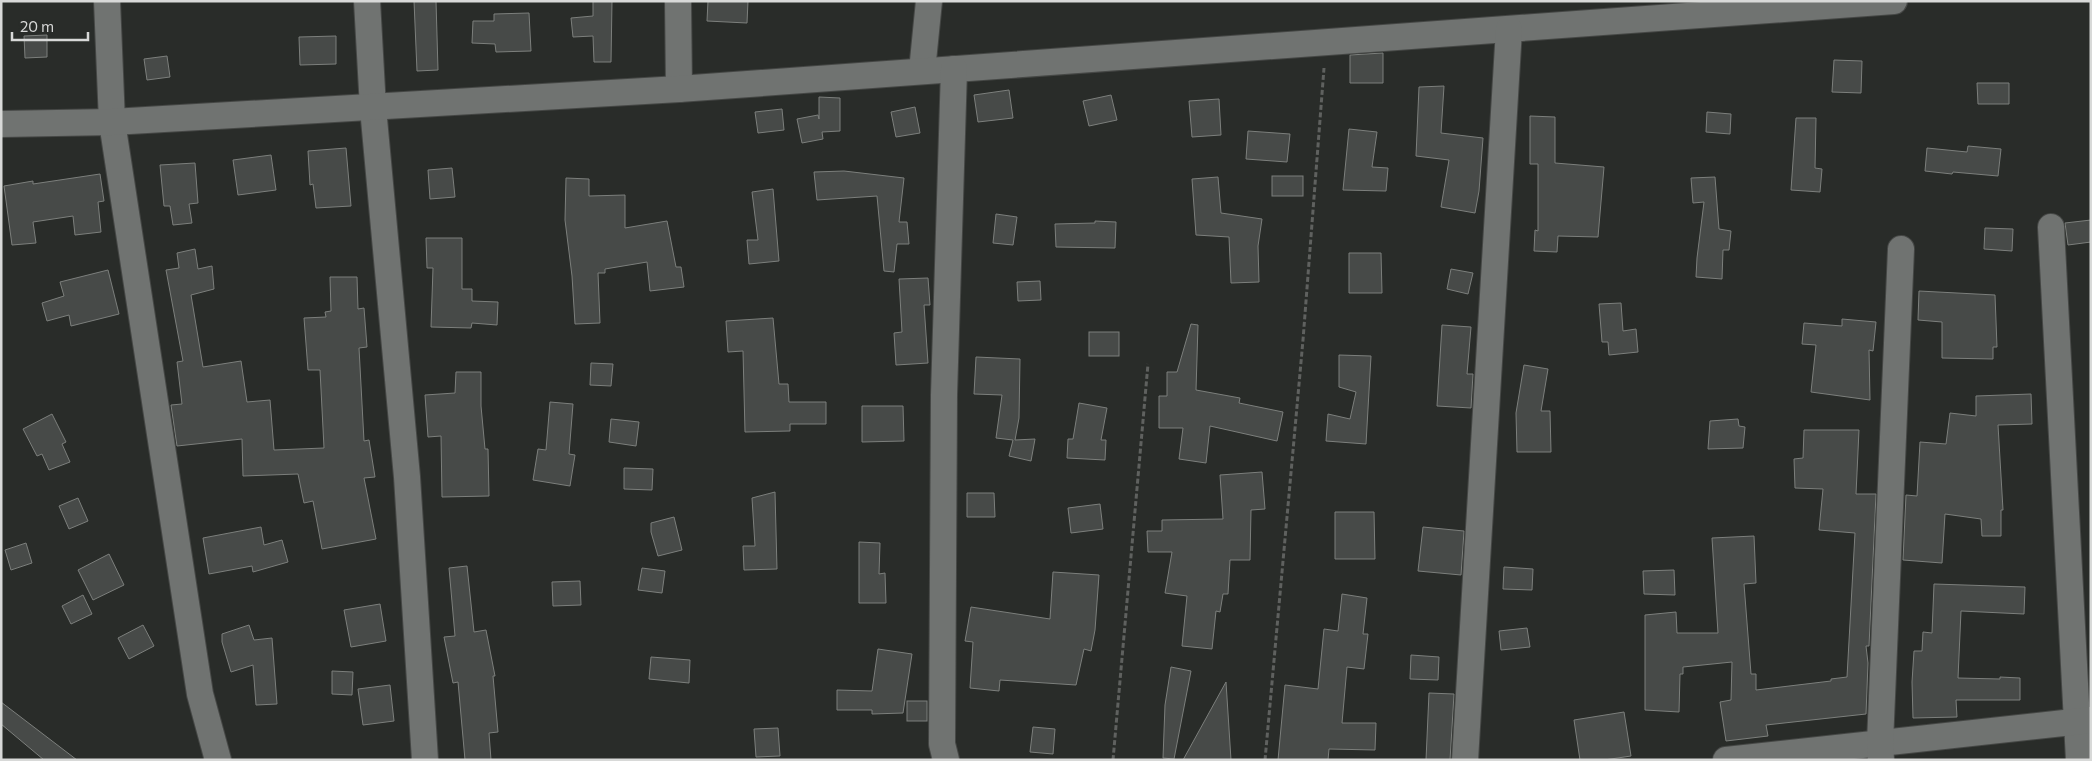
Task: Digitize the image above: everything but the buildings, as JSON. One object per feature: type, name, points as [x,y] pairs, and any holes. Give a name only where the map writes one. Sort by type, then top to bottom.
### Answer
[{"type":"street","points":[[107,1],[112,122],[200,694],[218,760]]},
{"type":"street","points":[[367,1],[373,108],[407,477],[425,760]]},
{"type":"street","points":[[678,1],[679,89]]},
{"type":"street","points":[[922,71],[929,1]]},
{"type":"street","points":[[1,124],[112,122],[679,89],[1894,1]]},
{"type":"street","points":[[1465,760],[1509,29]]},
{"type":"street","points":[[946,760],[942,744],[944,395],[954,69]]},
{"type":"street","points":[[2051,226],[2084,721],[2079,760]]},
{"type":"street","points":[[1880,751],[1901,250]]},
{"type":"street","points":[[1726,760],[1880,751],[2084,721]]},
{"type":"path","points":[[1265,760],[1303,340],[1326,42]]},
{"type":"path","points":[[1113,760],[1148,364]]}]
